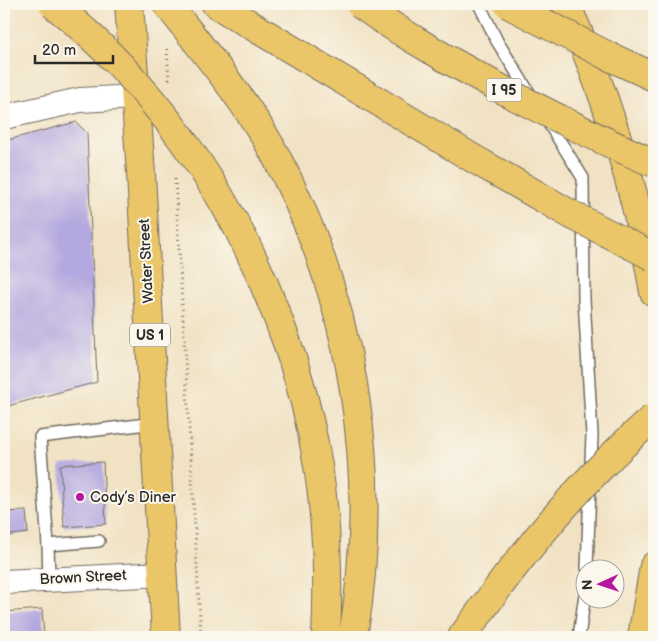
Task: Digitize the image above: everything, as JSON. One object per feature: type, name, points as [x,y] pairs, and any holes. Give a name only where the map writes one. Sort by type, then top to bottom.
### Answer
[{"type":"main road","points":[[53,4],[113,58],[176,131],[242,235],[258,266],[298,374],[310,419],[319,466],[328,552],[326,637]]},
{"type":"main road","name":"Water Street","points":[[129,4],[136,96],[166,637]]},
{"type":"main road","points":[[166,4],[216,66],[270,147],[312,236],[341,324],[359,418],[363,466],[362,561],[353,637]]},
{"type":"main road","points":[[216,4],[474,159],[572,215],[654,257]]},
{"type":"main road","name":"I 95","points":[[360,4],[450,61],[534,106],[654,163]]},
{"type":"main road","points":[[508,4],[606,55],[654,77]]},
{"type":"main road","points":[[566,4],[593,71],[619,144],[635,199],[654,292]]},
{"type":"main road","points":[[462,637],[512,568],[574,494],[612,455],[654,417]]},
{"type":"main road","points":[[642,637],[654,566]]},
{"type":"street","points":[[4,117],[80,100],[136,96]]},
{"type":"street","name":"Brown Street","points":[[4,582],[163,574]]},
{"type":"lane","points":[[479,4],[497,41],[583,178],[584,298],[592,434],[587,558]]},
{"type":"lane","points":[[49,579],[40,437],[155,423]]},
{"type":"lane","points":[[48,544],[99,540]]},
{"type":"lane","points":[[579,637],[583,608]]},
{"type":"path","points":[[167,43],[169,82]]},
{"type":"path","points":[[175,171],[200,637]]},
{"type":"building","points":[[76,122],[87,133],[97,382],[4,407],[4,141]]},
{"type":"building","points":[[103,462],[106,524],[64,527],[60,465]]},
{"type":"building","points":[[26,511],[28,533],[4,536],[4,512]]},
{"type":"building","points":[[42,609],[44,637],[4,637],[4,612]]},
{"type":"place","name":"Cody’s Diner","points":[[80,497]]}]
